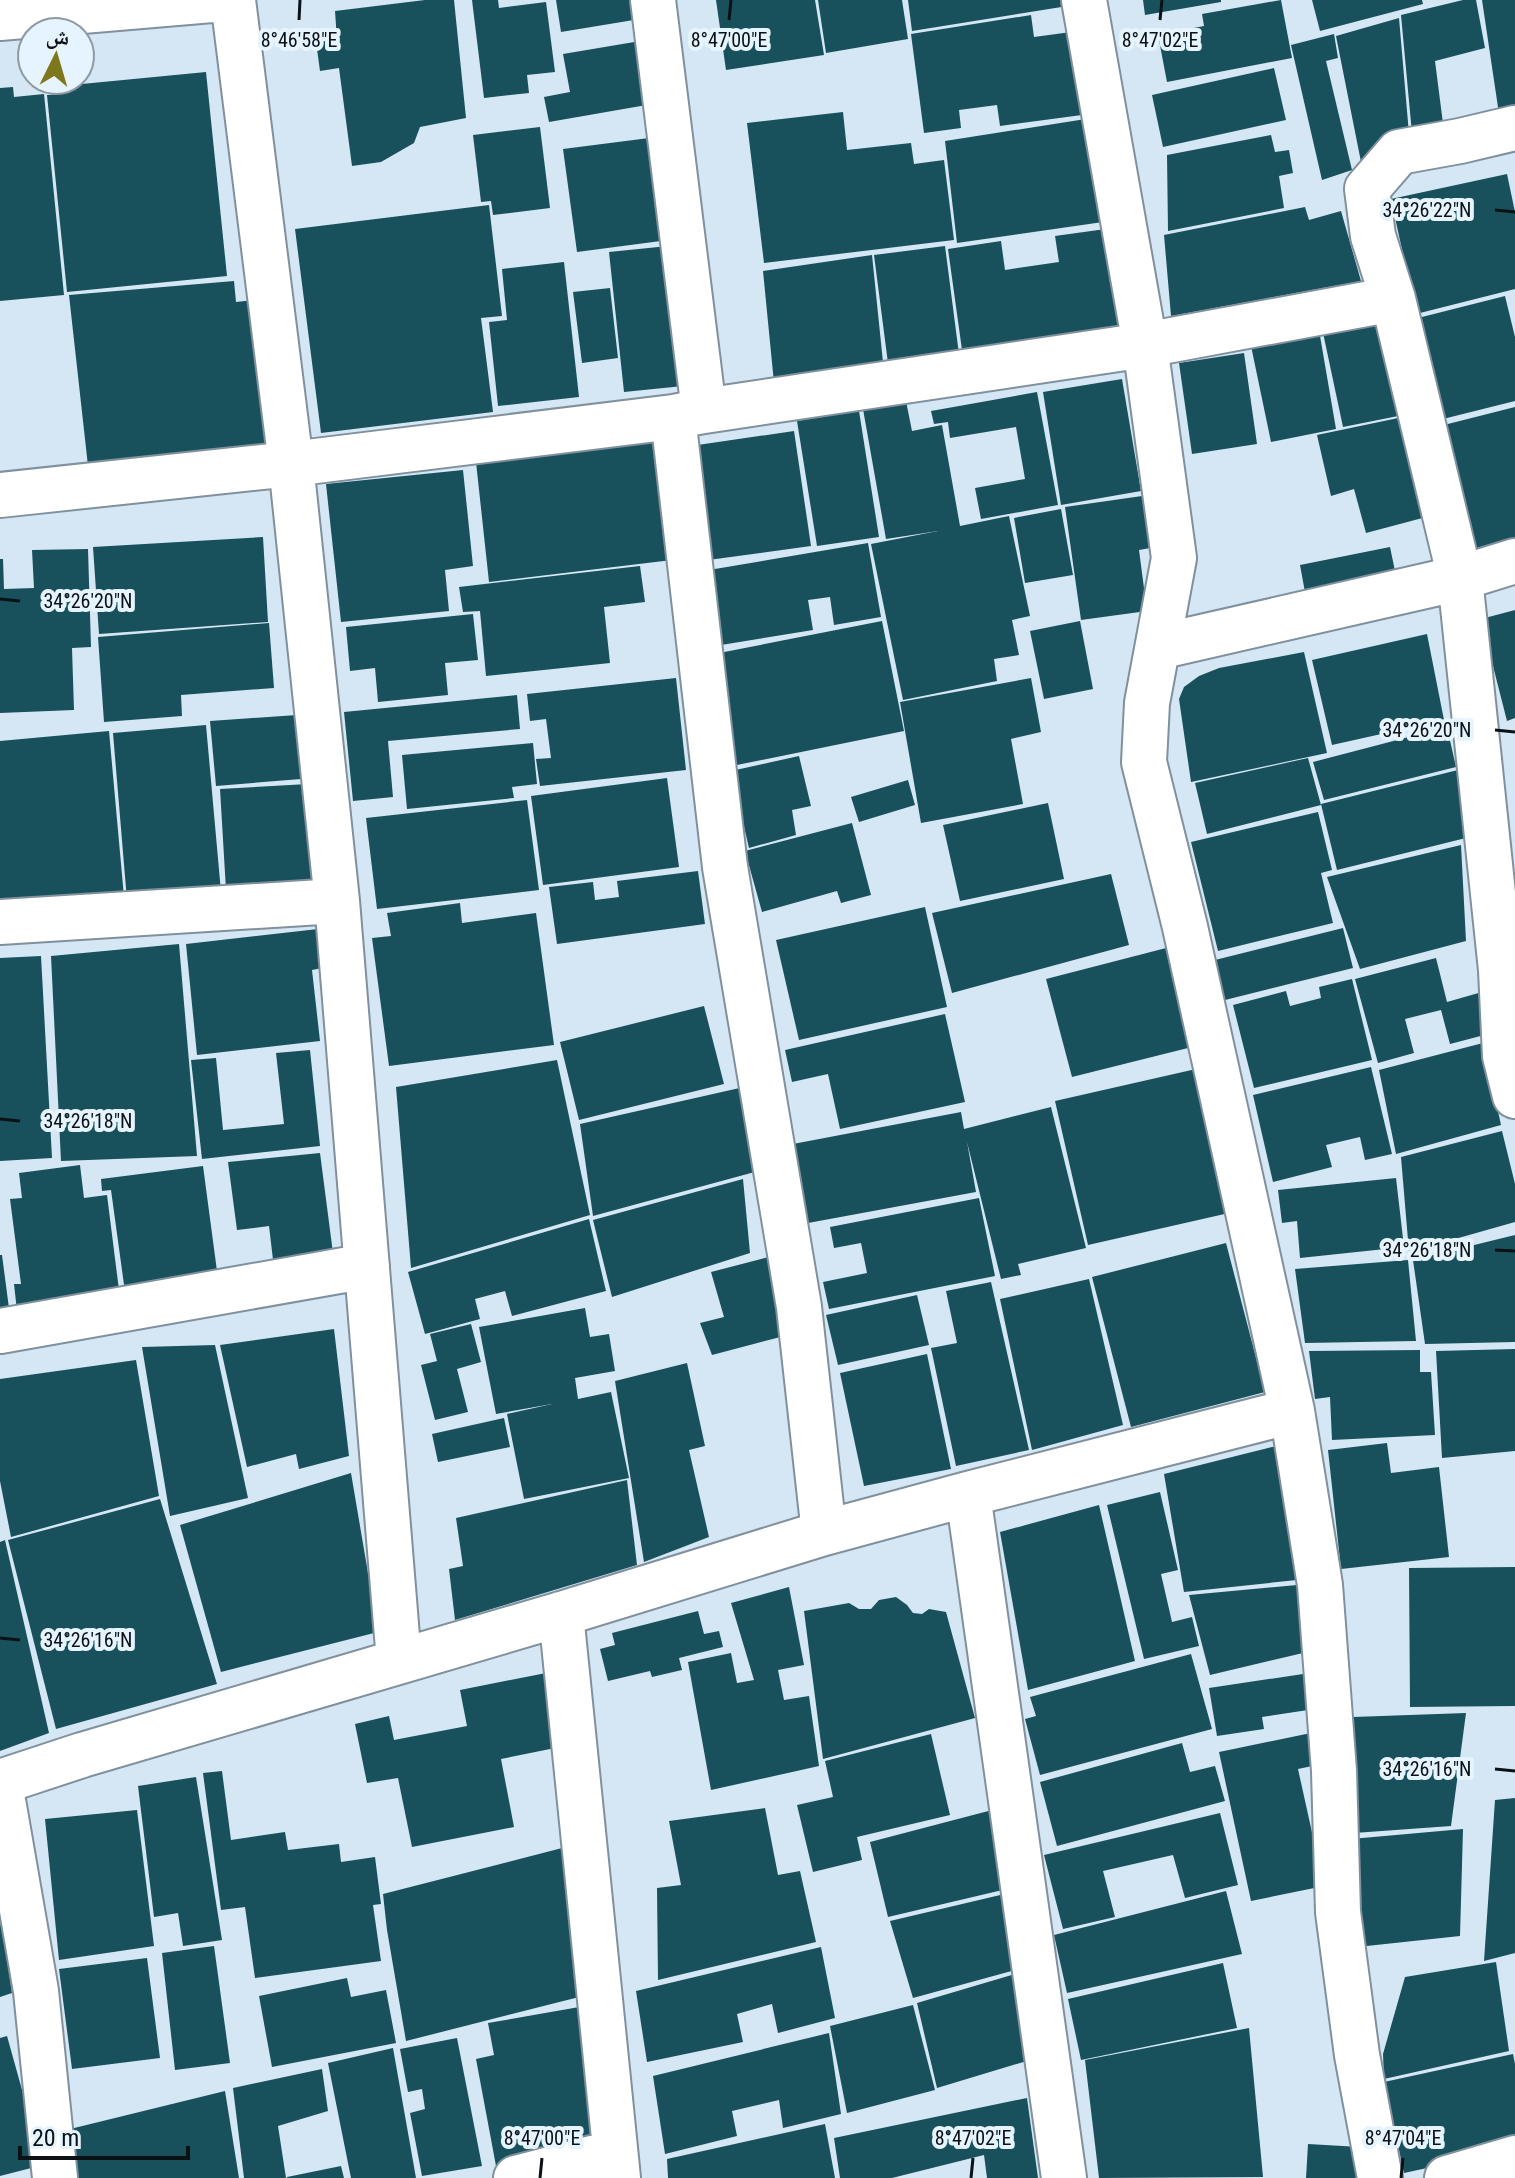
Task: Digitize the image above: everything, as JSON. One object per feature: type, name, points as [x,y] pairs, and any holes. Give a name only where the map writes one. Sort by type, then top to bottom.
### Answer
[{"type":"street","points":[[0,18],[212,0]]},
{"type":"street","points":[[233,0],[291,464],[337,901],[399,1661]]},
{"type":"street","points":[[653,0],[725,867],[799,1307],[824,1533]]},
{"type":"street","points":[[1084,0],[1145,345],[1174,558],[1147,703],[1144,762],[1189,943],[1292,1411],[1320,1585],[1334,1771],[1338,1912],[1357,2055],[1380,2178]]},
{"type":"street","points":[[1515,128],[1399,152],[1367,189],[1373,236],[1393,299],[1460,578],[1501,970],[1505,1056],[1515,1096]]},
{"type":"street","points":[[0,495],[291,464],[688,414],[1145,345],[1393,299]]},
{"type":"street","points":[[1158,647],[1460,578],[1515,561]]},
{"type":"street","points":[[0,922],[337,901]]},
{"type":"street","points":[[0,1331],[367,1266]]},
{"type":"street","points":[[55,2178],[36,1991],[0,1783],[82,1755],[824,1533],[1292,1411]]},
{"type":"street","points":[[968,1494],[1064,2178]]},
{"type":"street","points":[[516,2178],[617,2165],[561,1614]]},
{"type":"street","points":[[1447,2178],[1515,2158]]},
{"type":"building","points":[[425,0],[454,0],[466,118],[420,127],[414,143],[381,162],[352,166],[339,68],[320,71],[316,42],[337,40],[335,11]]},
{"type":"building","points":[[472,0],[498,0],[499,8],[546,2],[555,72],[527,75],[529,93],[484,98]]},
{"type":"building","points":[[556,0],[661,0],[664,15],[561,32]]},
{"type":"building","points":[[716,0],[815,0],[824,55],[726,70]]},
{"type":"building","points":[[818,0],[902,0],[908,39],[826,53]]},
{"type":"building","points":[[908,0],[1083,0],[1074,5],[912,31]]},
{"type":"building","points":[[1143,0],[1221,0],[1221,2],[1145,15]]},
{"type":"building","points":[[1281,0],[1292,58],[1167,82],[1158,35],[1204,26],[1202,14]]},
{"type":"building","points":[[1312,0],[1422,0],[1423,4],[1320,31]]},
{"type":"building","points":[[1463,0],[1476,0],[1485,48],[1435,61],[1446,147],[1414,155],[1401,15]]},
{"type":"building","points":[[1482,0],[1515,0],[1515,130],[1502,134]]},
{"type":"building","points":[[1031,15],[1034,37],[1086,30],[1097,113],[1000,126],[997,105],[959,110],[961,128],[924,133],[911,34]]},
{"type":"building","points":[[1399,18],[1411,157],[1362,167],[1336,36]]},
{"type":"building","points":[[1334,34],[1338,58],[1326,61],[1352,170],[1322,180],[1291,45]]},
{"type":"building","points":[[670,36],[681,99],[549,122],[544,97],[570,92],[563,54]]},
{"type":"building","points":[[1274,68],[1286,120],[1163,147],[1152,95]]},
{"type":"building","points":[[206,72],[227,276],[67,292],[47,96],[96,96],[96,83]]},
{"type":"building","points":[[13,87],[14,97],[44,96],[64,295],[0,301],[0,88]]},
{"type":"building","points":[[843,112],[847,150],[911,143],[914,164],[944,160],[954,240],[764,263],[747,123]]},
{"type":"building","points":[[1092,118],[1110,221],[957,243],[945,141]]},
{"type":"building","points":[[540,127],[550,208],[493,215],[491,201],[481,202],[473,135]]},
{"type":"building","points":[[1271,135],[1275,152],[1289,150],[1293,173],[1279,176],[1284,208],[1168,231],[1167,155]]},
{"type":"building","points":[[657,137],[676,239],[577,252],[563,149]]},
{"type":"building","points":[[1507,174],[1515,212],[1515,289],[1416,314],[1391,199]]},
{"type":"building","points":[[489,205],[502,316],[481,318],[493,412],[321,433],[295,229]]},
{"type":"building","points":[[1305,207],[1309,220],[1341,211],[1361,281],[1171,316],[1164,235]]},
{"type":"building","points":[[1120,227],[1135,334],[963,357],[948,249],[1001,241],[1005,270],[1059,262],[1055,236]]},
{"type":"building","points":[[678,245],[693,385],[624,392],[609,252]]},
{"type":"building","points":[[945,246],[960,362],[889,371],[874,255]]},
{"type":"building","points":[[872,255],[884,372],[774,383],[763,271]]},
{"type":"building","points":[[564,262],[579,397],[498,406],[489,322],[507,320],[502,269]]},
{"type":"building","points":[[234,281],[236,302],[263,299],[270,454],[89,475],[69,295]]},
{"type":"building","points":[[610,288],[618,358],[582,363],[573,292]]},
{"type":"building","points":[[1505,296],[1515,337],[1515,401],[1443,419],[1418,318]]},
{"type":"building","points":[[1383,315],[1403,415],[1343,427],[1322,328]]},
{"type":"building","points":[[1319,330],[1336,429],[1271,442],[1250,341]]},
{"type":"building","points":[[1244,353],[1257,444],[1192,454],[1179,363]]},
{"type":"building","points":[[1122,379],[1141,491],[1061,505],[1043,392]]},
{"type":"building","points":[[1037,392],[1058,505],[981,519],[975,488],[1025,479],[1016,427],[950,438],[948,422],[934,424],[931,411]]},
{"type":"building","points":[[906,401],[912,431],[942,425],[960,526],[1009,516],[1030,616],[1012,620],[1019,655],[994,659],[997,681],[903,700],[871,544],[938,531],[886,539],[863,409]]},
{"type":"building","points":[[1515,407],[1515,560],[1474,571],[1436,427]]},
{"type":"building","points":[[859,411],[879,537],[817,546],[797,421]]},
{"type":"building","points":[[1403,417],[1430,516],[1366,533],[1354,489],[1331,496],[1317,435]]},
{"type":"building","points":[[794,431],[811,546],[701,561],[684,447]]},
{"type":"building","points":[[655,437],[672,560],[489,582],[476,462]]},
{"type":"building","points":[[463,470],[473,566],[445,570],[449,611],[341,622],[326,484]]},
{"type":"building","points":[[1149,495],[1156,547],[1139,550],[1147,611],[1081,620],[1065,507]]},
{"type":"building","points":[[1061,509],[1073,575],[1025,583],[1014,518]]},
{"type":"building","points":[[263,537],[268,622],[99,634],[93,547]]},
{"type":"building","points":[[868,543],[881,617],[834,625],[830,597],[808,600],[813,630],[715,646],[703,571]]},
{"type":"building","points":[[1390,547],[1400,595],[1309,614],[1300,565]]},
{"type":"building","points":[[88,549],[91,647],[72,648],[74,710],[0,713],[0,559],[3,559],[4,589],[34,588],[32,550]]},
{"type":"building","points":[[640,566],[645,602],[604,607],[610,663],[486,676],[480,611],[463,612],[459,587]]},
{"type":"building","points":[[1515,610],[1515,718],[1507,721],[1481,619]]},
{"type":"building","points":[[473,614],[478,660],[445,663],[448,695],[378,702],[375,668],[350,671],[346,627]]},
{"type":"building","points":[[882,621],[904,731],[732,766],[709,655]]},
{"type":"building","points":[[1080,621],[1093,689],[1044,699],[1030,631]]},
{"type":"building","points":[[269,623],[274,688],[181,695],[182,716],[104,722],[98,637]]},
{"type":"building","points":[[1427,634],[1444,720],[1332,745],[1312,660]]},
{"type":"building","points":[[1304,652],[1327,753],[1191,782],[1179,699],[1184,687],[1199,676],[1219,668]]},
{"type":"building","points":[[676,678],[686,770],[540,786],[536,759],[551,758],[546,719],[530,721],[527,694]]},
{"type":"building","points":[[1031,678],[1041,732],[1011,739],[1023,804],[921,823],[900,702]]},
{"type":"building","points":[[517,695],[520,729],[388,741],[393,797],[353,801],[344,712]]},
{"type":"building","points":[[297,715],[301,779],[216,786],[210,721]]},
{"type":"building","points":[[206,725],[221,892],[127,900],[113,733]]},
{"type":"building","points":[[1447,727],[1456,767],[1324,800],[1313,762]]},
{"type":"building","points":[[109,731],[124,897],[0,908],[0,741]]},
{"type":"building","points":[[533,743],[537,784],[512,787],[514,798],[407,809],[402,755]]},
{"type":"building","points":[[799,756],[811,806],[792,810],[796,835],[749,848],[731,771]]},
{"type":"building","points":[[1308,758],[1321,805],[1207,834],[1195,783]]},
{"type":"building","points":[[1466,768],[1482,834],[1337,870],[1321,804]]},
{"type":"building","points":[[667,778],[679,867],[543,885],[531,796]]},
{"type":"building","points":[[908,780],[915,805],[859,822],[851,797]]},
{"type":"building","points":[[308,784],[313,886],[226,890],[220,789]]},
{"type":"building","points":[[527,800],[539,890],[377,909],[366,818]]},
{"type":"building","points":[[1048,803],[1064,879],[960,901],[943,825]]},
{"type":"building","points":[[1318,812],[1332,870],[1321,873],[1333,923],[1218,951],[1191,842]]},
{"type":"building","points":[[852,823],[871,895],[841,903],[837,891],[762,912],[745,851]]},
{"type":"building","points":[[1461,845],[1466,941],[1360,969],[1327,877]]},
{"type":"building","points":[[698,871],[705,924],[557,944],[549,887],[593,882],[595,900],[619,897],[617,881]]},
{"type":"building","points":[[1111,874],[1129,945],[952,993],[932,913]]},
{"type":"building","points":[[460,903],[462,923],[536,913],[554,1045],[389,1066],[372,938],[391,936],[387,913]]},
{"type":"building","points":[[925,907],[947,1007],[799,1040],[776,940]]},
{"type":"building","points":[[1343,928],[1353,968],[1225,1000],[1215,960]]},
{"type":"building","points":[[318,929],[322,968],[312,970],[320,1041],[197,1055],[186,944]]},
{"type":"building","points":[[179,944],[197,1156],[61,1161],[51,956]]},
{"type":"building","points":[[1170,947],[1196,1046],[1072,1077],[1046,979]]},
{"type":"building","points":[[41,956],[52,1158],[0,1161],[0,958]]},
{"type":"building","points":[[1436,958],[1447,1002],[1482,992],[1492,1033],[1450,1044],[1441,1010],[1405,1019],[1414,1053],[1378,1063],[1355,979]]},
{"type":"building","points":[[1352,979],[1372,1060],[1254,1088],[1233,1005],[1286,991],[1290,1006],[1321,998],[1319,987]]},
{"type":"building","points":[[704,1006],[724,1084],[579,1120],[560,1042]]},
{"type":"building","points":[[945,1014],[965,1102],[840,1129],[828,1074],[792,1082],[785,1050]]},
{"type":"building","points":[[1483,1043],[1501,1125],[1396,1154],[1379,1070]]},
{"type":"building","points":[[310,1050],[320,1146],[202,1159],[191,1060],[216,1058],[223,1130],[284,1124],[276,1053]]},
{"type":"building","points":[[557,1060],[590,1215],[411,1268],[396,1087]]},
{"type":"building","points":[[1371,1067],[1392,1154],[1365,1160],[1360,1137],[1326,1145],[1332,1167],[1273,1182],[1253,1095]]},
{"type":"building","points":[[1196,1069],[1229,1213],[1088,1245],[1055,1101]]},
{"type":"building","points":[[744,1087],[762,1170],[593,1216],[580,1124]]},
{"type":"building","points":[[1051,1107],[1086,1248],[1018,1264],[1021,1275],[1001,1279],[967,1142],[976,1192],[808,1223],[793,1144],[961,1112],[964,1129]]},
{"type":"building","points":[[1502,1131],[1515,1184],[1515,1222],[1409,1252],[1401,1157]]},
{"type":"building","points":[[320,1153],[334,1261],[274,1268],[269,1226],[237,1230],[228,1162]]},
{"type":"building","points":[[80,1165],[84,1198],[107,1195],[120,1298],[17,1311],[14,1284],[21,1284],[10,1199],[22,1198],[19,1173]]},
{"type":"building","points":[[203,1166],[219,1286],[125,1292],[111,1190],[102,1191],[101,1179]]},
{"type":"building","points":[[1396,1178],[1404,1247],[1300,1258],[1297,1221],[1282,1223],[1278,1190]]},
{"type":"building","points":[[743,1179],[750,1253],[612,1297],[593,1220]]},
{"type":"building","points":[[979,1198],[995,1276],[829,1309],[823,1282],[867,1273],[861,1243],[834,1248],[830,1227]]},
{"type":"building","points":[[589,1219],[606,1291],[512,1316],[505,1291],[475,1299],[480,1319],[425,1334],[408,1272]]},
{"type":"building","points":[[1515,1235],[1515,1342],[1425,1344],[1413,1260]]},
{"type":"building","points":[[1226,1243],[1265,1392],[1131,1427],[1092,1277]]},
{"type":"building","points":[[0,1255],[10,1316],[0,1318]]},
{"type":"building","points":[[776,1255],[788,1335],[712,1355],[700,1323],[724,1317],[711,1272]]},
{"type":"building","points":[[1408,1260],[1416,1341],[1305,1343],[1295,1269]]},
{"type":"building","points":[[1089,1279],[1123,1425],[1032,1450],[1000,1299]]},
{"type":"building","points":[[991,1282],[1029,1450],[956,1466],[931,1348],[957,1343],[946,1291]]},
{"type":"building","points":[[917,1295],[929,1345],[838,1365],[826,1315]]},
{"type":"building","points":[[585,1308],[590,1337],[609,1334],[615,1371],[575,1378],[578,1399],[611,1392],[629,1478],[524,1499],[507,1414],[552,1404],[496,1414],[479,1327]]},
{"type":"building","points":[[471,1324],[481,1362],[457,1369],[468,1412],[435,1420],[421,1365],[437,1361],[430,1334]]},
{"type":"building","points":[[334,1329],[349,1456],[299,1469],[296,1454],[247,1467],[220,1345]]},
{"type":"building","points":[[215,1345],[248,1498],[170,1516],[142,1347]]},
{"type":"building","points":[[1515,1349],[1515,1451],[1442,1458],[1436,1351]]},
{"type":"building","points":[[1420,1350],[1420,1372],[1431,1372],[1435,1435],[1332,1440],[1330,1397],[1315,1399],[1309,1351]]},
{"type":"building","points":[[927,1354],[951,1469],[864,1486],[840,1373]]},
{"type":"building","points":[[136,1360],[159,1496],[11,1537],[0,1481],[0,1379]]},
{"type":"building","points":[[687,1363],[705,1446],[689,1450],[709,1537],[644,1562],[615,1381]]},
{"type":"building","points":[[504,1418],[510,1447],[438,1462],[432,1434]]},
{"type":"building","points":[[1387,1443],[1391,1473],[1439,1467],[1449,1557],[1341,1569],[1328,1450]]},
{"type":"building","points":[[1276,1446],[1297,1580],[1184,1592],[1164,1474]]},
{"type":"building","points":[[351,1473],[378,1632],[221,1672],[180,1525]]},
{"type":"building","points":[[627,1480],[637,1565],[455,1620],[449,1569],[463,1566],[456,1518]]},
{"type":"building","points":[[1160,1492],[1178,1570],[1161,1574],[1172,1622],[1192,1617],[1199,1646],[1144,1659],[1107,1505]]},
{"type":"building","points":[[160,1499],[217,1684],[56,1729],[8,1540]]},
{"type":"building","points":[[1099,1505],[1135,1661],[1028,1690],[1000,1532]]},
{"type":"building","points":[[5,1540],[49,1733],[0,1751],[0,1542]]},
{"type":"building","points":[[1515,1567],[1515,1706],[1410,1707],[1409,1568]]},
{"type":"building","points":[[1297,1585],[1303,1653],[1210,1675],[1189,1595]]},
{"type":"building","points":[[789,1587],[804,1665],[778,1670],[784,1700],[809,1696],[819,1766],[711,1790],[688,1662],[731,1653],[737,1683],[754,1680],[731,1603]]},
{"type":"building","points":[[896,1597],[913,1613],[922,1614],[929,1609],[946,1612],[975,1718],[823,1759],[804,1611],[849,1603],[859,1609],[871,1609],[879,1600]]},
{"type":"building","points":[[698,1611],[704,1634],[719,1631],[723,1647],[679,1658],[682,1670],[652,1677],[650,1671],[608,1681],[600,1649],[615,1645],[612,1633]]},
{"type":"building","points":[[1191,1654],[1212,1729],[1040,1775],[1025,1719],[1036,1716],[1030,1697]]},
{"type":"building","points":[[546,1673],[560,1747],[501,1759],[514,1827],[412,1847],[398,1778],[367,1783],[355,1724],[389,1716],[394,1740],[467,1726],[460,1690]]},
{"type":"building","points":[[1303,1674],[1308,1710],[1262,1717],[1264,1729],[1217,1736],[1209,1688]]},
{"type":"building","points":[[1466,1713],[1451,1826],[1354,1833],[1353,1717]]},
{"type":"building","points":[[1311,1733],[1317,1765],[1298,1769],[1319,1864],[1334,1884],[1251,1901],[1219,1752]]},
{"type":"building","points":[[931,1734],[950,1815],[857,1837],[862,1860],[813,1872],[797,1805],[833,1797],[825,1761]]},
{"type":"building","points":[[1182,1743],[1190,1772],[1215,1766],[1225,1801],[1057,1846],[1040,1782]]},
{"type":"building","points":[[222,1771],[231,1840],[285,1832],[288,1850],[339,1844],[341,1862],[375,1857],[381,1904],[373,1905],[381,1961],[255,1978],[245,1907],[221,1910],[203,1773]]},
{"type":"building","points":[[196,1777],[222,1940],[183,1946],[178,1913],[154,1917],[138,1786]]},
{"type":"building","points":[[1515,1798],[1515,1953],[1484,1961],[1495,1800]]},
{"type":"building","points":[[765,1808],[778,1875],[800,1871],[816,1942],[658,1980],[657,1888],[681,1885],[669,1821]]},
{"type":"building","points":[[996,1809],[1011,1888],[888,1917],[870,1842]]},
{"type":"building","points":[[137,1810],[154,1946],[59,1960],[45,1819]]},
{"type":"building","points":[[1220,1813],[1238,1885],[1185,1898],[1173,1855],[1103,1871],[1115,1917],[1063,1929],[1044,1855]]},
{"type":"building","points":[[1463,1829],[1460,1936],[1348,1948],[1351,1839]]},
{"type":"building","points":[[566,1847],[591,1994],[406,2041],[383,1894]]},
{"type":"building","points":[[1226,1891],[1242,1954],[1067,1993],[1054,1935]]},
{"type":"building","points":[[1013,1892],[1026,1967],[913,1998],[890,1921]]},
{"type":"building","points":[[0,1925],[12,1993],[0,1997]]},
{"type":"building","points":[[214,1946],[230,2063],[175,2070],[162,1953]]},
{"type":"building","points":[[821,1947],[835,2018],[778,2033],[772,2004],[737,2014],[743,2042],[647,2062],[636,1991]]},
{"type":"building","points":[[147,1958],[160,2058],[72,2069],[59,1969]]},
{"type":"building","points":[[1496,1962],[1509,2051],[1384,2079],[1383,2054],[1405,1977]]},
{"type":"building","points":[[1223,1963],[1237,2028],[1081,2060],[1068,1999]]},
{"type":"building","points":[[1015,1974],[1030,2060],[937,2088],[917,2003]]},
{"type":"building","points":[[347,1978],[351,1997],[386,1990],[396,2043],[272,2067],[259,1996]]},
{"type":"building","points":[[913,2005],[935,2090],[847,2113],[830,2026]]},
{"type":"building","points":[[585,2006],[610,2147],[496,2166],[476,2059],[494,2055],[488,2023]]},
{"type":"building","points":[[1249,2028],[1263,2177],[1099,2178],[1085,2060]]},
{"type":"building","points":[[829,2033],[841,2114],[783,2128],[779,2100],[732,2111],[737,2136],[665,2154],[653,2076]]},
{"type":"building","points":[[7,2036],[43,2165],[0,2176],[0,2038]]},
{"type":"building","points":[[457,2038],[482,2166],[422,2176],[410,2113],[425,2109],[422,2089],[408,2092],[400,2049]]},
{"type":"building","points":[[393,2048],[416,2178],[351,2178],[328,2063]]},
{"type":"building","points":[[1513,2054],[1515,2149],[1404,2173],[1384,2082]]},
{"type":"building","points":[[322,2069],[328,2111],[278,2126],[286,2178],[244,2178],[233,2088]]},
{"type":"building","points":[[225,2091],[239,2178],[70,2178],[66,2130]]},
{"type":"building","points":[[1027,2098],[1038,2178],[987,2178],[984,2155],[892,2178],[840,2178],[834,2138]]},
{"type":"building","points":[[825,2124],[835,2178],[668,2178],[667,2159]]},
{"type":"building","points":[[1308,2144],[1360,2147],[1366,2178],[1306,2178]]},
{"type":"building","points":[[341,2166],[344,2178],[287,2178],[287,2177]]}]
